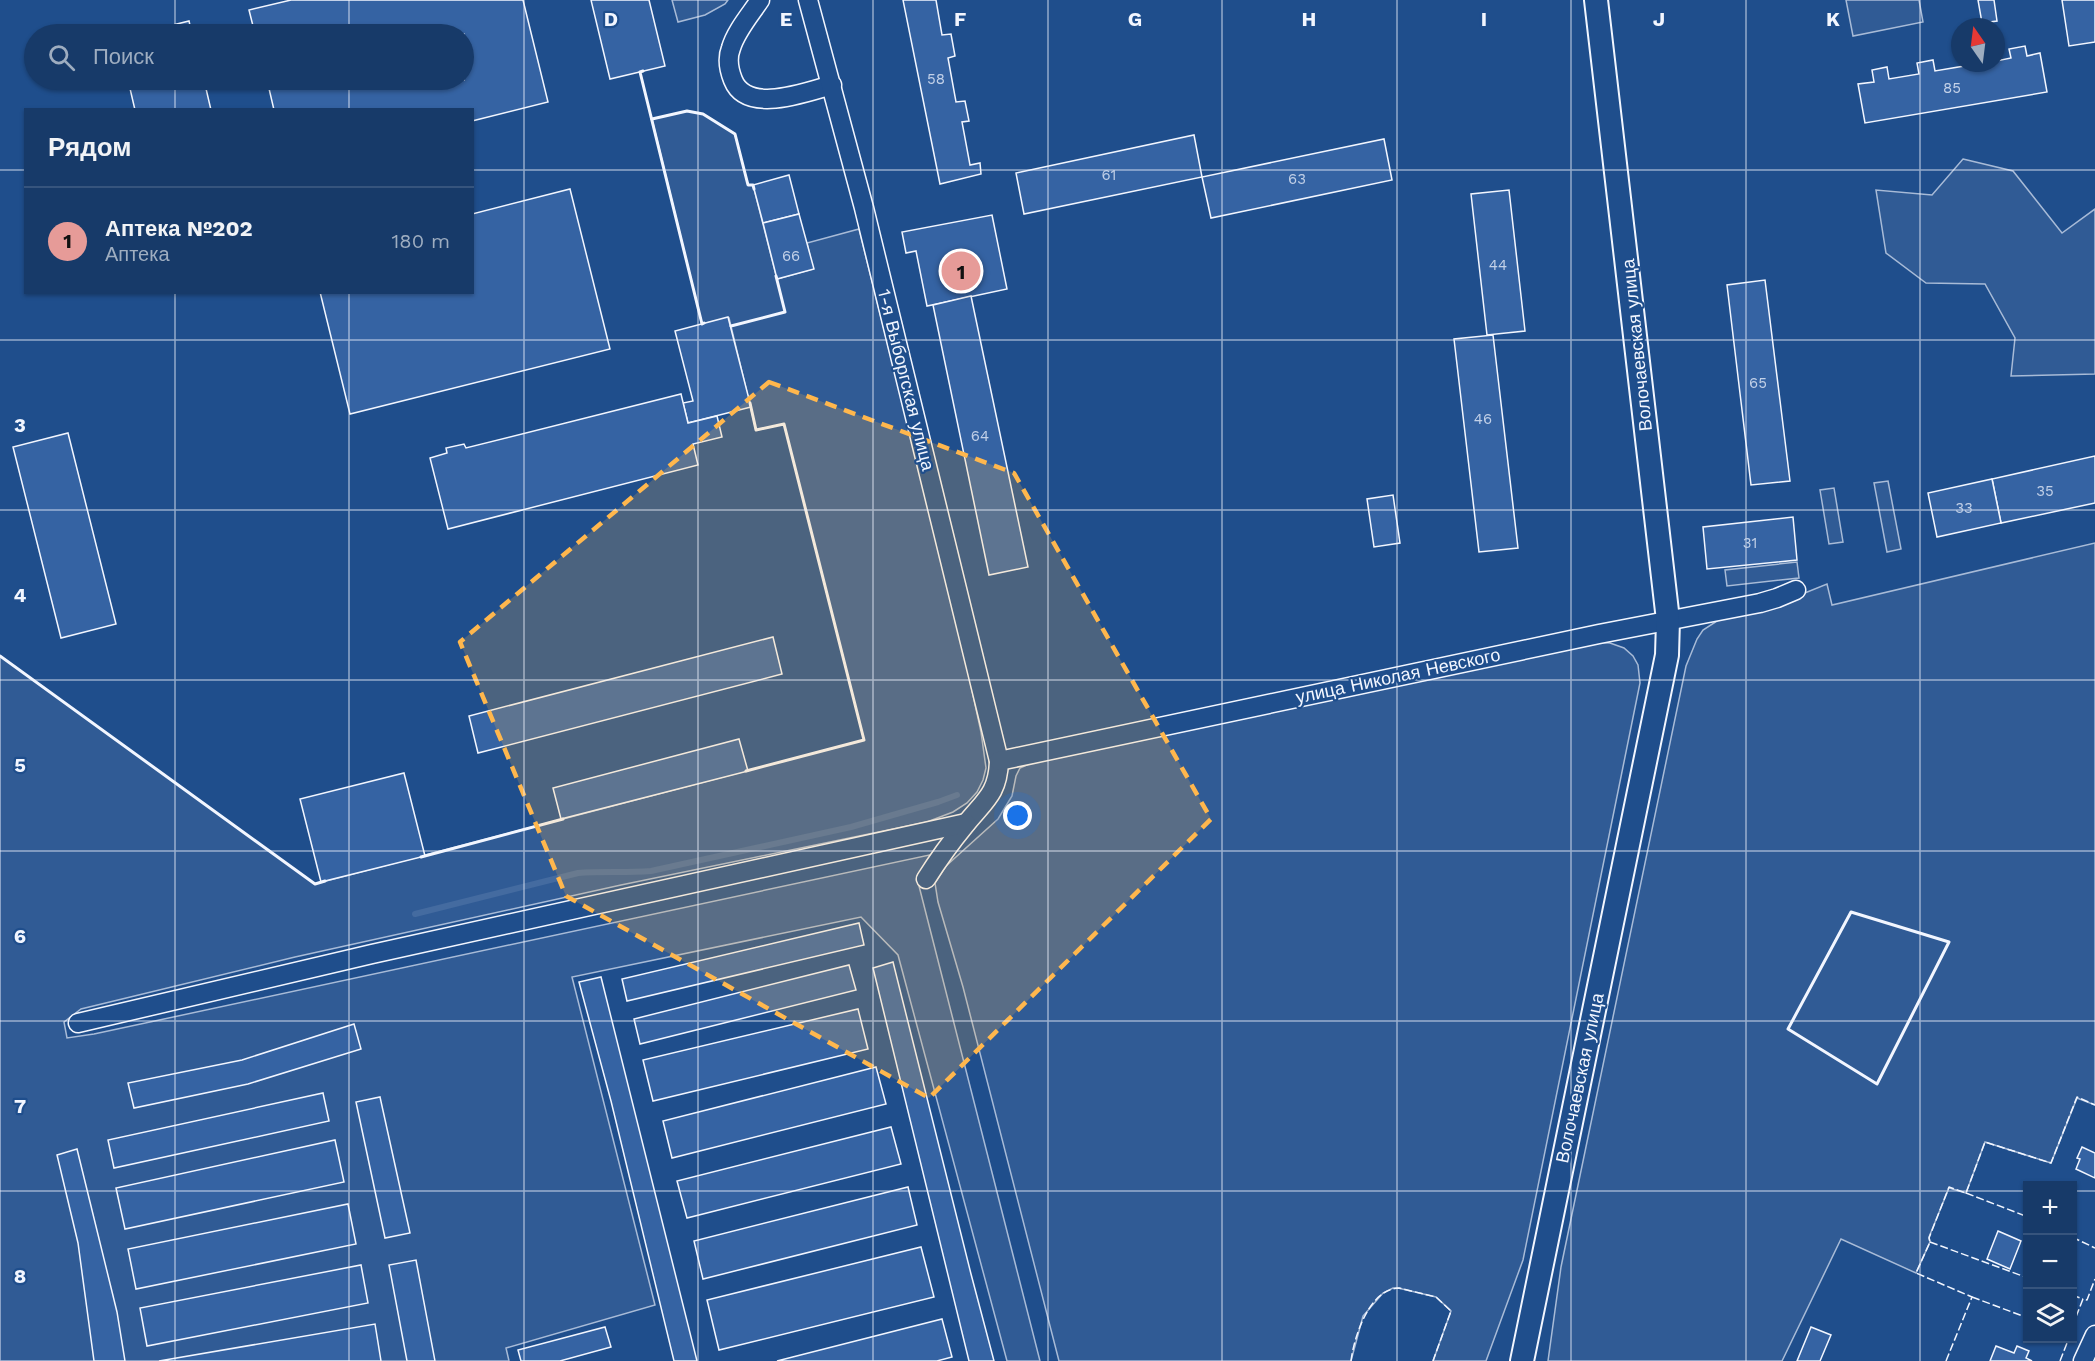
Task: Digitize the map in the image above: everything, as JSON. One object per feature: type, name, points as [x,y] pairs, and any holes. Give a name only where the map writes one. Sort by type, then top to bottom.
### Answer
[{"type":"street","points":[[759,0],[730,48],[730,68],[735,85],[745,94],[759,99],[776,99],[832,85]]},
{"type":"street","name":"1-я Выборгская улица","points":[[808,0],[864,208],[999,761]]},
{"type":"street","name":"Волочаевская улица","points":[[1522,1361],[1667,654],[1668,620],[1596,0]]},
{"type":"street","name":"улица Николая Невского","points":[[999,761],[1668,620],[1760,603],[1796,590]]},
{"type":"street","points":[[926,879],[995,787],[999,761]]},
{"type":"street","points":[[78,1023],[384,952],[966,823]]},
{"type":"street","points":[[2083,1361],[2095,1335]]},
{"type":"highlighted area","points":[[769,382],[1014,473],[1211,819],[929,1098],[566,896],[460,642]]},
{"type":"shaded area","points":[[672,0],[728,0],[705,15],[678,22]]},
{"type":"shaded area","points":[[1846,0],[1919,0],[1923,22],[1853,36]]},
{"type":"shaded area","points":[[687,111],[703,114],[735,134],[748,185],[753,185],[777,279],[813,269],[807,243],[859,229],[959,630],[981,732],[986,768],[977,792],[967,803],[953,812],[927,822],[621,885],[295,957],[81,1009],[64,1022],[67,1038],[934,854],[918,882],[1040,1361],[1007,1361],[898,955],[861,917],[572,977],[655,1305],[506,1348],[509,1361],[0,1361],[0,656],[315,884],[864,740],[784,424],[756,430],[729,318],[702,324],[652,119]]},
{"type":"shaded area","points":[[1963,159],[2013,171],[2062,233],[2095,209],[2095,374],[2011,376],[2015,338],[1985,284],[1926,283],[1886,253],[1876,190],[1932,195]]},
{"type":"shaded area","points":[[1888,481],[1901,549],[1887,552],[1874,483]]},
{"type":"shaded area","points":[[1834,488],[1843,542],[1829,544],[1820,490]]},
{"type":"shaded area","points":[[2095,543],[2095,1105],[2077,1098],[2051,1163],[1985,1142],[1966,1193],[1949,1188],[1929,1237],[1930,1242],[1916,1273],[1841,1239],[1782,1361],[1548,1361],[1561,1267],[1686,666],[1703,630],[1720,619],[1780,603],[1827,584],[1832,605]]},
{"type":"shaded area","points":[[1797,562],[1799,578],[1727,586],[1725,570]]},
{"type":"shaded area","points":[[1595,642],[1610,643],[1624,648],[1633,656],[1638,665],[1640,683],[1523,1260],[1486,1361],[1433,1361],[1451,1311],[1436,1297],[1393,1288],[1383,1293],[1363,1316],[1351,1361],[1059,1361],[963,987],[938,902],[935,883],[946,866],[998,819],[1012,796],[1020,768],[1031,763]]},
{"type":"building","points":[[291,0],[523,0],[548,102],[474,120],[474,108],[274,108],[269,90],[474,90],[474,24],[252,24],[249,10]]},
{"type":"building","points":[[591,0],[649,0],[665,66],[610,79]]},
{"type":"building","points":[[903,0],[936,0],[942,35],[951,34],[955,56],[948,58],[956,102],[965,101],[969,121],[962,122],[970,165],[980,163],[981,174],[940,184]]},
{"type":"building","points":[[1978,0],[1994,0],[1997,18],[1981,18]]},
{"type":"building","points":[[2062,0],[2095,0],[2095,42],[2069,46]]},
{"type":"building","points":[[2025,46],[2027,56],[2040,53],[2047,92],[1865,123],[1858,84],[1874,82],[1872,70],[1887,67],[1889,79],[1919,74],[1917,63],[1933,60],[1935,71],[1951,68],[1951,72],[2005,72],[2005,59],[2011,58],[2009,49]]},
{"type":"building","points":[[130,90],[206,90],[211,108],[135,108]]},
{"type":"building","points":[[1194,135],[1202,177],[1024,214],[1016,173]]},
{"type":"building","points":[[1384,139],[1392,180],[1211,218],[1202,177]]},
{"type":"building","points":[[789,175],[799,214],[763,223],[753,185]]},
{"type":"building","points":[[570,189],[610,349],[350,414],[320,294],[474,294],[474,213]]},
{"type":"building","points":[[1509,190],[1525,331],[1487,335],[1471,194]]},
{"type":"building","points":[[799,214],[814,269],[777,279],[763,223]]},
{"type":"building","points":[[992,215],[1007,289],[927,306],[916,251],[906,253],[902,232]]},
{"type":"building","points":[[1765,280],[1790,481],[1751,485],[1727,285]]},
{"type":"building","points":[[971,296],[1028,567],[989,575],[933,305]]},
{"type":"building","points":[[728,317],[751,407],[688,423],[683,403],[693,401],[675,331]]},
{"type":"building","points":[[1493,335],[1518,548],[1479,552],[1454,339]]},
{"type":"building","points":[[681,394],[688,423],[717,416],[722,437],[693,444],[698,465],[448,529],[430,458],[447,453],[446,448],[464,444],[466,448]]},
{"type":"building","points":[[68,433],[116,624],[61,638],[13,447]]},
{"type":"building","points":[[2095,456],[2095,503],[2001,523],[1992,479]]},
{"type":"building","points":[[1992,479],[2001,523],[1937,537],[1928,493]]},
{"type":"building","points":[[1393,495],[1400,543],[1374,547],[1367,499]]},
{"type":"building","points":[[1793,517],[1797,560],[1707,569],[1703,527]]},
{"type":"building","points":[[773,637],[782,674],[478,753],[469,716]]},
{"type":"building","points":[[739,739],[748,771],[561,819],[553,788]]},
{"type":"building","points":[[404,773],[425,856],[321,882],[300,799]]},
{"type":"building","points":[[859,923],[864,945],[627,1001],[622,979]]},
{"type":"building","points":[[893,962],[994,1361],[969,1361],[873,968]]},
{"type":"building","points":[[849,965],[856,990],[640,1044],[634,1019]]},
{"type":"building","points":[[601,977],[697,1361],[674,1361],[611,1101],[579,982]]},
{"type":"building","points":[[858,1009],[868,1049],[653,1101],[643,1060]]},
{"type":"building","points":[[354,1024],[361,1049],[248,1084],[134,1108],[128,1083],[242,1060]]},
{"type":"building","points":[[876,1067],[886,1104],[672,1158],[663,1121]]},
{"type":"building","points":[[323,1093],[329,1121],[114,1168],[108,1140]]},
{"type":"building","points":[[380,1097],[410,1233],[385,1238],[356,1102]]},
{"type":"building","points":[[891,1127],[901,1164],[687,1218],[677,1181]]},
{"type":"building","points":[[335,1140],[344,1182],[125,1229],[116,1188]]},
{"type":"building","points":[[2082,1147],[2095,1153],[2095,1178],[2076,1169],[2080,1159],[2077,1158]]},
{"type":"building","points":[[77,1149],[117,1312],[125,1361],[94,1361],[78,1243],[57,1155]]},
{"type":"building","points":[[908,1187],[917,1225],[703,1279],[694,1241]]},
{"type":"building","points":[[348,1204],[356,1244],[136,1289],[128,1249]]},
{"type":"building","points":[[1998,1231],[2021,1241],[2010,1269],[1987,1259]]},
{"type":"building","points":[[921,1247],[934,1297],[719,1350],[707,1300]]},
{"type":"building","points":[[416,1260],[435,1361],[407,1361],[389,1265]]},
{"type":"building","points":[[361,1265],[368,1303],[147,1346],[140,1308]]},
{"type":"building","points":[[942,1319],[952,1357],[937,1361],[777,1361]]},
{"type":"building","points":[[375,1324],[381,1361],[159,1361]]},
{"type":"building","points":[[605,1327],[611,1347],[560,1361],[521,1361],[518,1350]]},
{"type":"building","points":[[1811,1327],[1831,1335],[1820,1361],[1797,1361]]},
{"type":"building","points":[[1996,1346],[2014,1353],[2017,1346],[2029,1351],[2026,1358],[2032,1361],[1990,1361]]},
{"type":"waterway","points":[[415,914],[578,873],[651,871],[851,827],[957,795]]},
{"type":"fence","points":[[1946,1361],[1972,1297],[1916,1273],[1930,1242],[1929,1238],[1949,1187],[1966,1193],[1985,1142],[2051,1163],[2077,1097],[2095,1105]]},
{"type":"fence","points":[[1966,1193],[2023,1215]]},
{"type":"fence","points":[[2077,1239],[2095,1248]]},
{"type":"fence","points":[[1930,1242],[2023,1276]]},
{"type":"fence","points":[[2077,1314],[2083,1299],[2087,1300],[2095,1279]]},
{"type":"fence","points":[[1351,1361],[1360,1328],[1371,1305],[1388,1290],[1399,1288],[1436,1297],[1451,1311],[1433,1361]]},
{"type":"fence","points":[[1972,1297],[2023,1316]]},
{"type":"fence","points":[[2077,1297],[2083,1299]]},
{"type":"fence","points":[[2060,1361],[2067,1343]]},
{"type":"wall","points":[[643,71],[640,72],[702,324],[704,323]]},
{"type":"wall","points":[[652,119],[687,111],[703,114],[735,134],[748,185],[753,185],[754,189]]},
{"type":"wall","points":[[731,326],[785,312],[776,276]]},
{"type":"wall","points":[[746,771],[864,740],[784,424],[756,430],[750,403]]},
{"type":"wall","points":[[0,656],[315,884],[325,881]]},
{"type":"wall","points":[[421,857],[563,819]]},
{"type":"wall","points":[[1851,912],[1949,942],[1877,1084],[1788,1029],[1851,912]]},
{"type":"place","name":"Аптека №202","points":[[961,271]]}]
